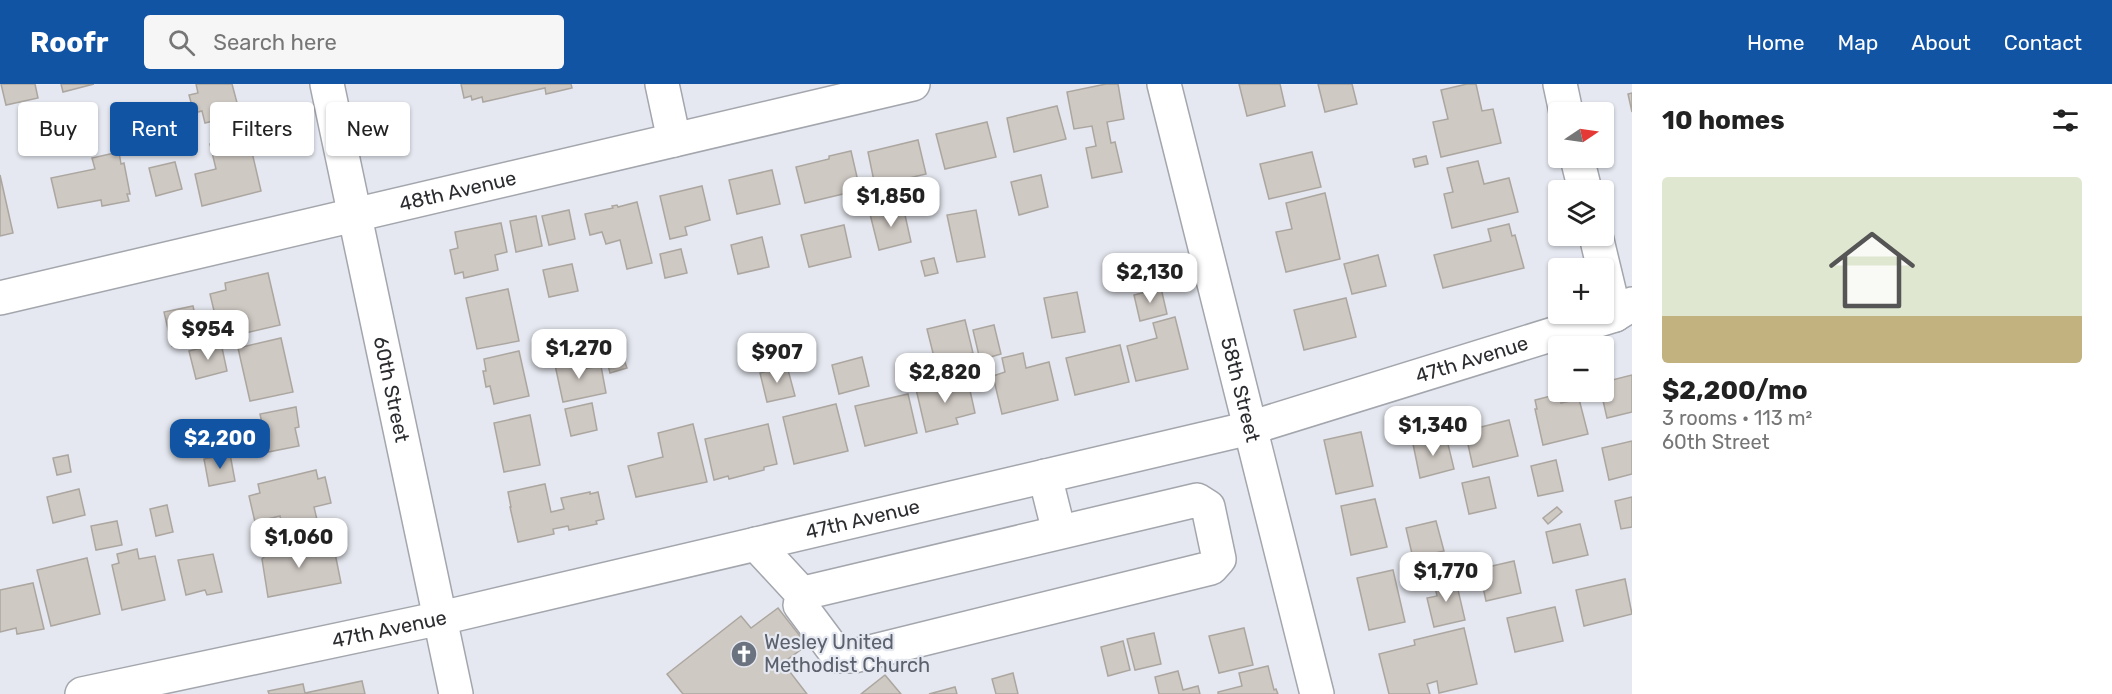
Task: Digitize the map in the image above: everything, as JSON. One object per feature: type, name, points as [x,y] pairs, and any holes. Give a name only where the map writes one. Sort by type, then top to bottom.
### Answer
[{"type":"street","name":"60th Street","points":[[327,84],[456,694]]},
{"type":"street","points":[[662,84],[674,140]]},
{"type":"street","name":"48th Avenue","points":[[0,298],[913,84]]},
{"type":"street","name":"58th Street","points":[[1164,84],[1317,694]]},
{"type":"street","points":[[1560,84],[1564,102]]},
{"type":"street","points":[[1600,246],[1623,309]]},
{"type":"street","name":"47th Avenue","points":[[82,694],[441,618],[1250,428],[1623,309]]},
{"type":"street","points":[[1045,476],[1059,532]]},
{"type":"street","points":[[1197,500],[1208,507],[1220,559],[1211,568],[854,656],[838,656],[800,605],[808,592],[1059,532],[1197,500]]},
{"type":"street","points":[[756,544],[805,597]]},
{"type":"building","points":[[1,84],[35,84],[38,98],[6,105]]},
{"type":"building","points":[[61,84],[94,84],[63,92]]},
{"type":"building","points":[[196,84],[232,84],[237,102],[210,102],[210,122],[205,123],[202,111],[198,112],[198,102],[191,102],[189,95],[198,93]]},
{"type":"building","points":[[461,84],[571,84],[572,88],[546,94],[545,88],[483,102],[482,97],[472,100],[471,96],[464,98]]},
{"type":"building","points":[[1106,84],[1118,84],[1124,119],[1107,122],[1111,143],[1115,142],[1122,172],[1092,178],[1086,148],[1096,146],[1092,126],[1074,129],[1067,92]]},
{"type":"building","points":[[1239,84],[1280,84],[1285,106],[1247,116]]},
{"type":"building","points":[[1318,84],[1352,84],[1357,104],[1325,112]]},
{"type":"building","points":[[1476,84],[1482,111],[1493,109],[1501,143],[1441,157],[1433,122],[1448,119],[1441,90]]},
{"type":"building","points":[[1632,93],[1632,112],[1628,94]]},
{"type":"building","points":[[1057,106],[1066,139],[1014,152],[1007,118]]},
{"type":"building","points":[[987,122],[996,157],[945,169],[936,134]]},
{"type":"building","points":[[918,140],[926,174],[875,186],[868,152]]},
{"type":"building","points":[[851,151],[860,190],[805,203],[796,167]]},
{"type":"building","points":[[1312,152],[1321,187],[1269,199],[1260,164]]},
{"type":"building","points":[[110,154],[110,156],[120,156],[121,164],[124,163],[130,194],[127,194],[129,201],[102,206],[101,200],[58,208],[51,178],[95,169],[92,158]]},
{"type":"building","points":[[213,156],[253,156],[261,191],[202,206],[195,174],[216,169]]},
{"type":"building","points":[[1426,156],[1428,164],[1415,167],[1413,159]]},
{"type":"building","points":[[1478,161],[1484,184],[1509,178],[1518,212],[1452,228],[1444,194],[1453,192],[1447,168]]},
{"type":"building","points":[[175,162],[182,189],[156,196],[149,168]]},
{"type":"building","points":[[772,170],[780,204],[737,214],[729,180]]},
{"type":"building","points":[[0,175],[13,233],[0,236]]},
{"type":"building","points":[[1041,175],[1048,207],[1019,215],[1011,182]]},
{"type":"building","points":[[702,186],[710,220],[685,227],[687,235],[670,239],[660,196]]},
{"type":"building","points":[[1325,193],[1340,259],[1286,272],[1276,232],[1292,229],[1286,203]]},
{"type":"building","points":[[637,202],[652,263],[627,269],[620,240],[606,244],[602,232],[590,235],[585,214]]},
{"type":"building","points":[[903,206],[911,242],[879,250],[870,214]]},
{"type":"building","points":[[569,210],[575,239],[549,245],[542,216]]},
{"type":"building","points":[[976,210],[985,257],[957,262],[947,215]]},
{"type":"building","points":[[536,216],[542,246],[516,252],[510,221]]},
{"type":"building","points":[[501,223],[507,252],[495,255],[498,270],[464,278],[463,272],[455,274],[450,250],[458,248],[455,232]]},
{"type":"building","points":[[1509,224],[1512,236],[1515,235],[1524,268],[1443,288],[1434,255],[1491,241],[1488,229]]},
{"type":"building","points":[[844,225],[851,257],[809,267],[801,235]]},
{"type":"building","points":[[762,237],[769,267],[738,274],[731,245]]},
{"type":"building","points":[[681,249],[687,273],[665,278],[660,254]]},
{"type":"building","points":[[1378,255],[1386,286],[1352,294],[1344,264]]},
{"type":"building","points":[[934,258],[938,273],[925,276],[921,261]]},
{"type":"building","points":[[572,264],[578,291],[549,297],[543,270]]},
{"type":"building","points":[[268,273],[280,325],[237,335],[231,311],[215,315],[210,294],[226,290],[225,283]]},
{"type":"building","points":[[1161,288],[1167,314],[1140,321],[1134,295]]},
{"type":"building","points":[[508,289],[519,341],[477,349],[466,298]]},
{"type":"building","points":[[1077,292],[1085,332],[1052,338],[1044,298]]},
{"type":"building","points":[[1346,298],[1356,337],[1304,350],[1294,310]]},
{"type":"building","points":[[193,306],[200,339],[172,346],[164,312]]},
{"type":"building","points":[[1175,317],[1188,369],[1136,381],[1127,346],[1157,338],[1153,323]]},
{"type":"building","points":[[965,320],[973,353],[935,361],[927,329]]},
{"type":"building","points":[[994,325],[1001,354],[980,360],[973,330]]},
{"type":"building","points":[[281,338],[293,392],[250,401],[238,348]]},
{"type":"building","points":[[221,343],[227,371],[196,379],[189,351]]},
{"type":"building","points":[[1120,345],[1129,382],[1075,395],[1066,358]]},
{"type":"building","points":[[519,351],[529,396],[494,404],[490,386],[486,387],[483,371],[486,371],[484,359]]},
{"type":"building","points":[[1023,353],[1026,368],[1049,362],[1058,400],[1002,414],[993,376],[1005,372],[1002,358]]},
{"type":"building","points":[[581,357],[584,369],[601,366],[606,393],[563,402],[555,365]]},
{"type":"building","points":[[623,357],[627,368],[610,373],[607,361]]},
{"type":"building","points":[[862,357],[869,386],[839,394],[832,365]]},
{"type":"building","points":[[787,366],[795,396],[767,402],[760,373]]},
{"type":"building","points":[[1632,375],[1632,412],[1607,418],[1603,402],[1614,402],[1614,380]]},
{"type":"building","points":[[967,377],[975,413],[956,418],[958,424],[926,432],[916,389]]},
{"type":"building","points":[[908,394],[917,433],[865,446],[855,406]]},
{"type":"building","points":[[1548,397],[1548,402],[1580,402],[1588,434],[1543,445],[1535,400]]},
{"type":"building","points":[[592,403],[597,430],[571,436],[565,409]]},
{"type":"building","points":[[836,404],[848,451],[794,464],[783,417]]},
{"type":"building","points":[[296,407],[299,427],[295,428],[299,446],[268,452],[260,414]]},
{"type":"building","points":[[530,415],[540,465],[504,472],[494,423]]},
{"type":"building","points":[[1509,420],[1518,456],[1473,467],[1465,431]]},
{"type":"building","points":[[693,424],[707,482],[636,497],[628,466],[663,457],[658,433]]},
{"type":"building","points":[[768,424],[777,464],[764,467],[764,470],[729,479],[728,476],[714,480],[705,439]]},
{"type":"building","points":[[1361,432],[1373,486],[1336,494],[1324,440]]},
{"type":"building","points":[[1446,436],[1454,469],[1420,478],[1413,444]]},
{"type":"building","points":[[1632,441],[1632,474],[1609,480],[1602,448]]},
{"type":"building","points":[[230,454],[235,481],[209,486],[204,459]]},
{"type":"building","points":[[68,455],[71,472],[57,475],[53,458]]},
{"type":"building","points":[[1556,460],[1563,491],[1538,496],[1531,466]]},
{"type":"building","points":[[316,470],[318,479],[325,477],[331,503],[314,507],[318,524],[283,533],[280,516],[255,522],[249,496],[260,493],[258,484]]},
{"type":"building","points":[[1489,477],[1496,508],[1469,514],[1462,483]]},
{"type":"building","points":[[545,484],[551,512],[564,509],[561,498],[598,492],[604,519],[596,521],[597,524],[569,530],[568,526],[553,529],[554,534],[518,542],[508,492]]},
{"type":"building","points":[[79,489],[85,515],[53,523],[47,497]]},
{"type":"building","points":[[1632,497],[1632,527],[1621,529],[1615,501]]},
{"type":"building","points":[[1375,499],[1387,547],[1351,555],[1341,506]]},
{"type":"building","points":[[167,505],[173,532],[156,536],[150,509]]},
{"type":"building","points":[[1557,507],[1562,512],[1548,524],[1543,518]]},
{"type":"building","points":[[117,521],[122,545],[96,550],[91,526]]},
{"type":"building","points":[[1436,521],[1444,551],[1413,558],[1406,528]]},
{"type":"building","points":[[1580,524],[1588,555],[1553,563],[1546,532]]},
{"type":"building","points":[[283,542],[287,554],[333,543],[341,583],[268,597],[262,559],[265,556],[264,547]]},
{"type":"building","points":[[137,549],[139,559],[155,556],[165,600],[122,610],[112,565],[119,563],[117,554]]},
{"type":"building","points":[[213,554],[222,592],[207,595],[205,590],[186,595],[178,560]]},
{"type":"building","points":[[87,558],[100,614],[51,626],[37,570]]},
{"type":"building","points":[[1514,561],[1521,593],[1486,601],[1479,569]]},
{"type":"building","points":[[1393,570],[1405,622],[1369,630],[1357,578]]},
{"type":"building","points":[[1455,577],[1465,620],[1434,627],[1427,598],[1437,596],[1434,582]]},
{"type":"building","points":[[1625,579],[1632,614],[1584,626],[1576,590]]},
{"type":"building","points":[[33,583],[44,629],[17,634],[16,628],[0,632],[0,590]]},
{"type":"building","points":[[1555,607],[1563,641],[1515,652],[1507,618]]},
{"type":"building","name":"Wesley United Methodist Church","points":[[778,608],[807,645],[783,663],[807,694],[683,694],[667,674],[741,616],[751,628]]},
{"type":"building","points":[[1244,628],[1253,665],[1219,673],[1209,636]]},
{"type":"building","points":[[1464,628],[1477,684],[1439,693],[1437,681],[1427,684],[1430,694],[1389,694],[1379,654],[1415,645],[1414,640]]},
{"type":"building","points":[[1154,633],[1161,664],[1135,670],[1127,639]]},
{"type":"building","points":[[1123,641],[1130,670],[1108,676],[1101,647]]},
{"type":"building","points":[[1268,666],[1274,690],[1276,689],[1278,694],[1218,694],[1218,692],[1242,686],[1239,673]]},
{"type":"building","points":[[1178,671],[1183,690],[1198,686],[1200,694],[1159,694],[1155,677]]},
{"type":"building","points":[[1013,673],[1018,694],[996,694],[992,679]]},
{"type":"building","points":[[885,675],[901,694],[861,694]]},
{"type":"building","points":[[362,681],[365,694],[269,694],[268,691],[303,684],[305,693]]},
{"type":"building","points":[[955,687],[957,694],[929,694]]},
{"type":"place","name":"Wesley United Methodist Church","points":[[744,654]]}]
